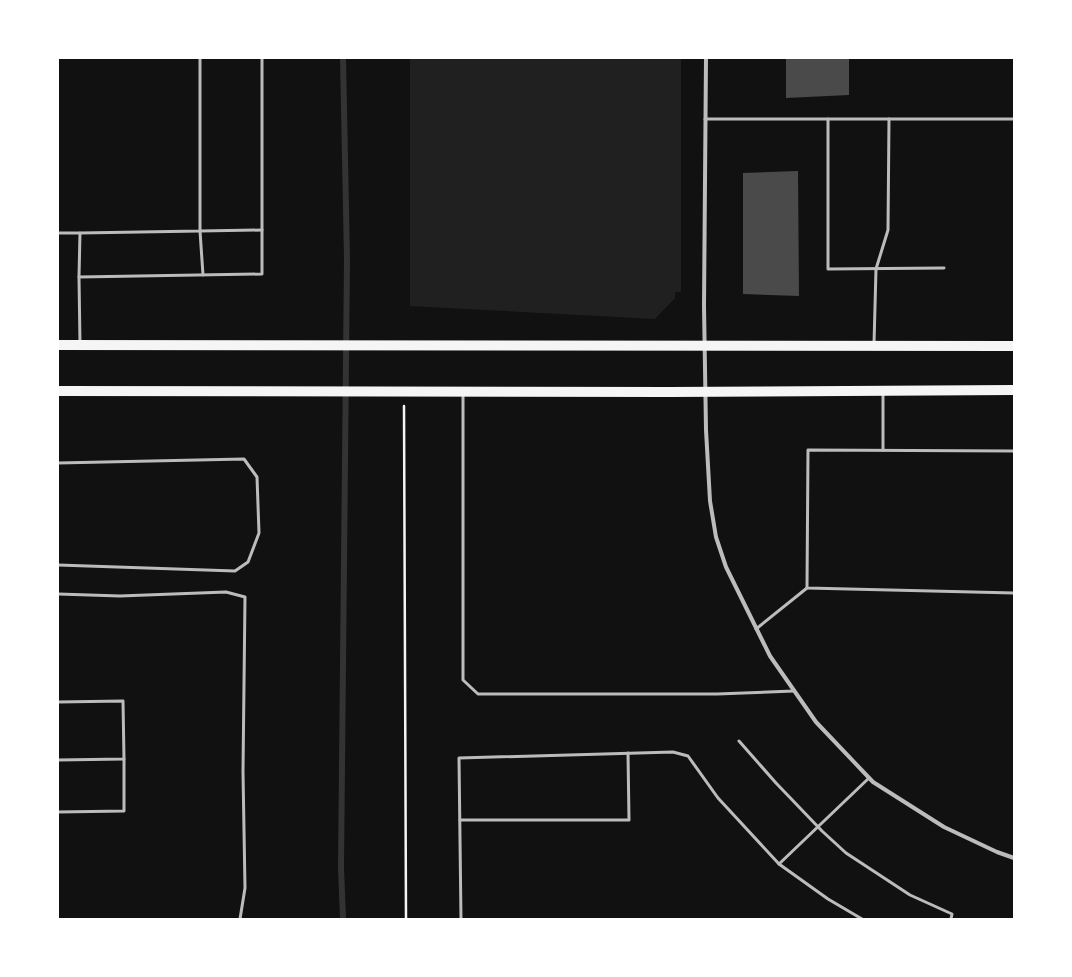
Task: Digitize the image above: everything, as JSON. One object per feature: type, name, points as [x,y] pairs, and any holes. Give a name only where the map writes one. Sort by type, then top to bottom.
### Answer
[{"type":"main road","points":[[58,345],[1014,346]]},
{"type":"main road","points":[[58,391],[1014,390]]},
{"type":"street","points":[[706,58],[704,345],[706,430],[710,501],[716,537],[726,567],[770,656],[816,722],[872,782],[944,827],[997,852],[1014,858]]},
{"type":"lane","points":[[200,58],[200,231],[203,275]]},
{"type":"lane","points":[[79,277],[262,274],[262,58]]},
{"type":"lane","points":[[705,119],[1014,119]]},
{"type":"lane","points":[[828,119],[828,269],[944,268]]},
{"type":"lane","points":[[874,346],[876,269],[888,230],[889,119]]},
{"type":"lane","points":[[58,233],[262,230]]},
{"type":"lane","points":[[80,232],[80,345]]},
{"type":"lane","points":[[883,390],[883,450]]},
{"type":"lane","points":[[463,391],[463,680],[478,694],[717,694],[794,691]]},
{"type":"lane","points":[[808,588],[808,450],[1014,450]]},
{"type":"lane","points":[[58,462],[244,459],[257,477],[260,533],[248,562],[235,571],[58,565]]},
{"type":"lane","points":[[756,628],[808,588],[1014,593]]},
{"type":"lane","points":[[58,594],[120,596],[226,592],[245,597],[243,772],[245,888],[240,919]]},
{"type":"lane","points":[[58,702],[123,701],[124,759],[124,811],[58,812]]},
{"type":"lane","points":[[739,741],[776,784],[846,853],[910,895],[952,914],[950,919]]},
{"type":"lane","points":[[461,919],[459,758],[672,752],[688,756],[718,798],[779,864],[828,899],[862,919]]},
{"type":"lane","points":[[460,820],[629,820],[628,753]]},
{"type":"lane","points":[[58,760],[124,759]]},
{"type":"lane","points":[[779,864],[869,778]]},
{"type":"path","points":[[404,391],[403,444],[406,919]]},
{"type":"shaded area","points":[[410,58],[681,58],[681,292],[675,292],[675,298],[655,319],[410,306]]},
{"type":"building","points":[[786,58],[849,58],[849,95],[786,98]]},
{"type":"building","points":[[798,171],[799,296],[743,294],[743,173]]},
{"type":"waterway","points":[[343,58],[347,259],[341,867],[343,919]]}]
